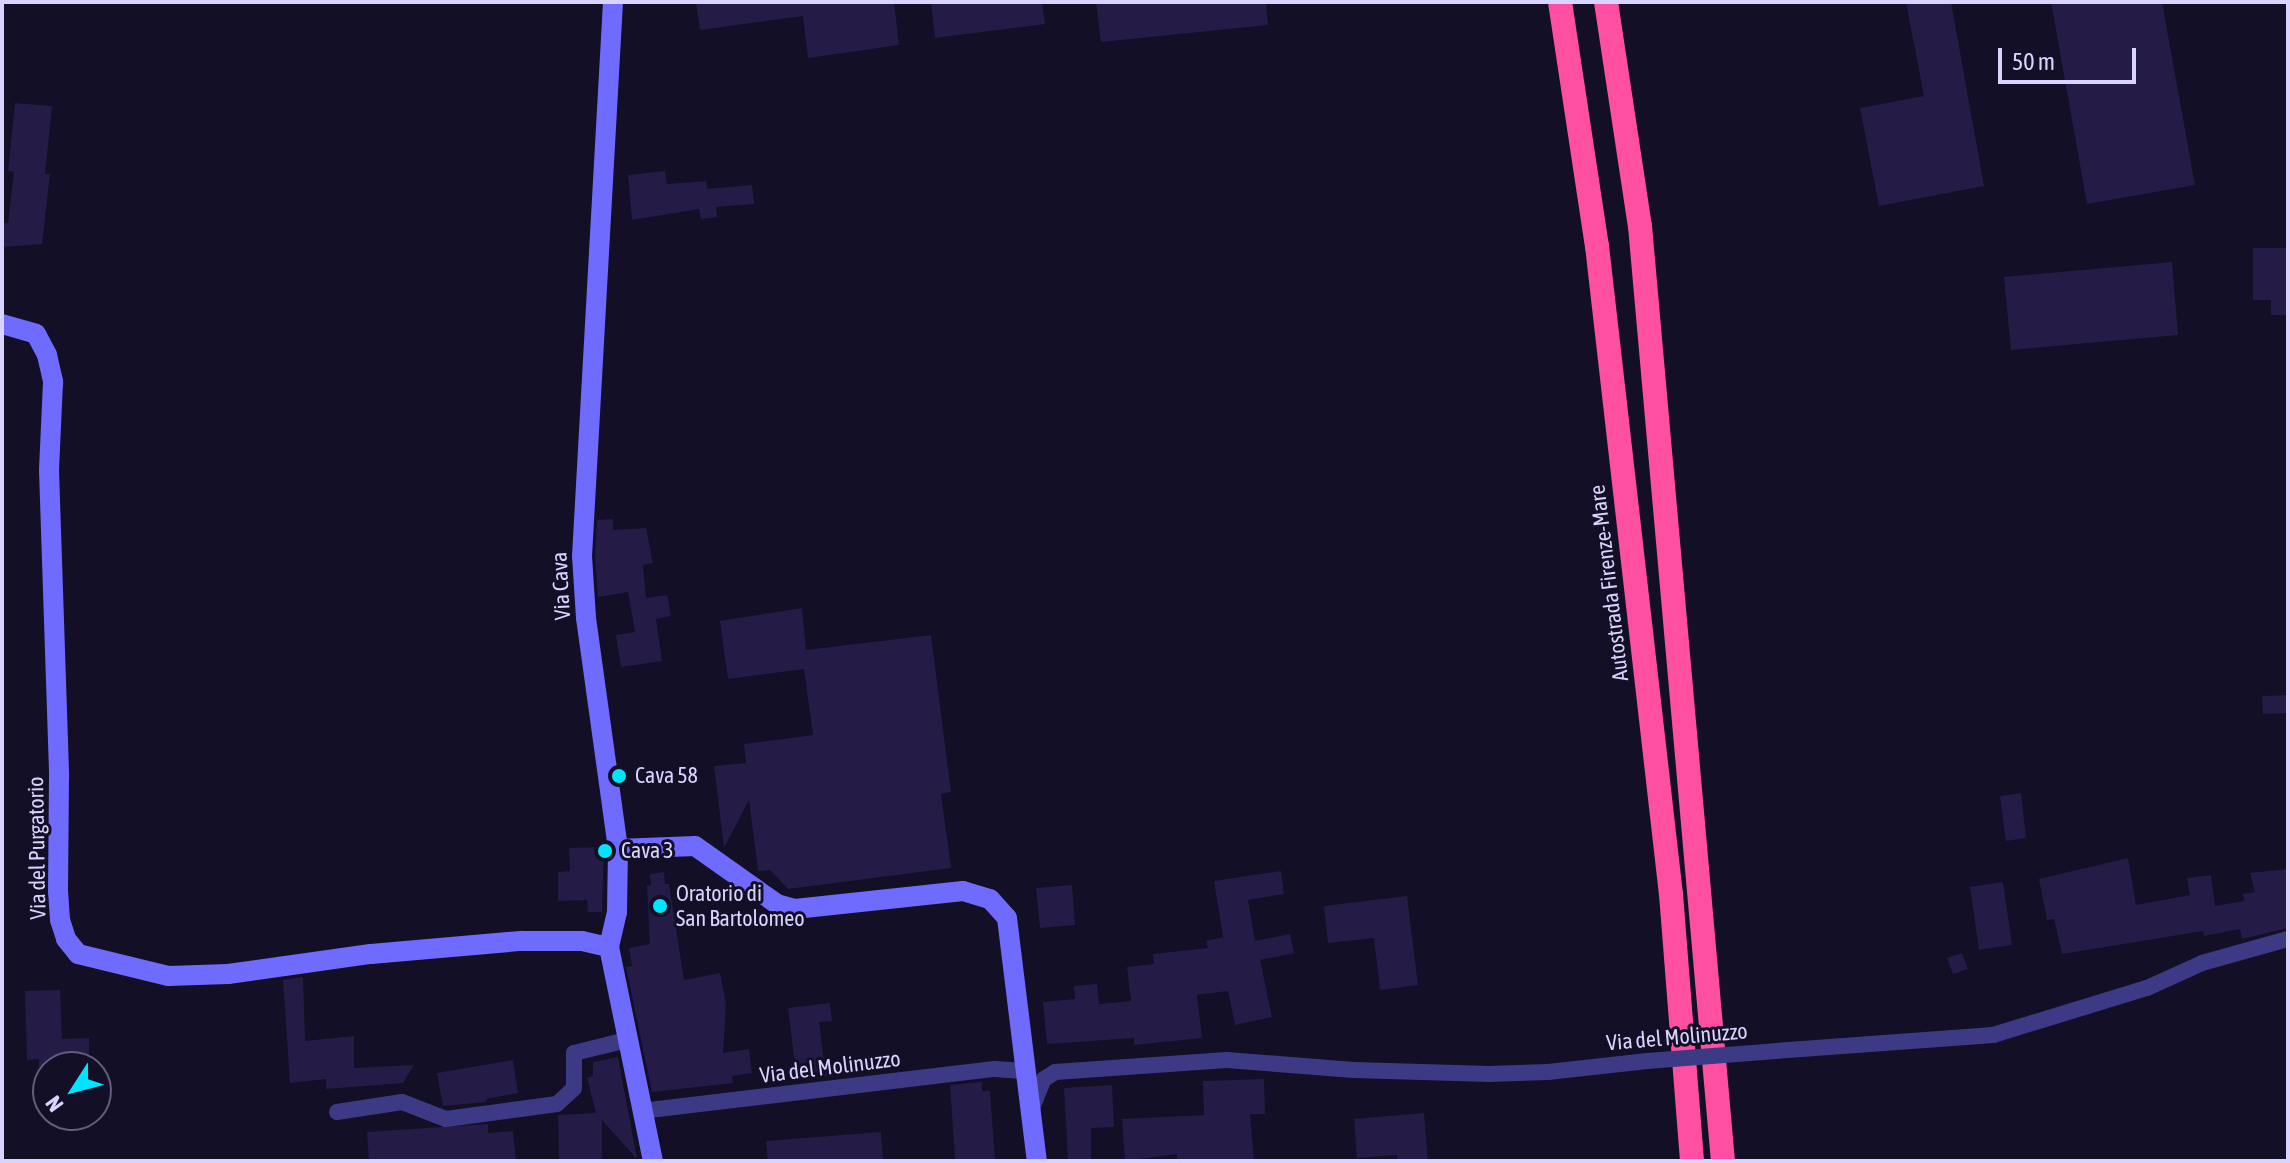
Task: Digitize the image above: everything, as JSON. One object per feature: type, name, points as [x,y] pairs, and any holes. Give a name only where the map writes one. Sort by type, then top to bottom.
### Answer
[{"type":"highway","name":"Autostrada Firenze-Mare","points":[[1560,2],[1597,246],[1662,815],[1692,1161]]},
{"type":"highway","points":[[1606,2],[1640,226],[1723,1161]]},
{"type":"street","name":"Via Cava","points":[[613,2],[582,556],[586,618],[618,849],[617,912],[609,947],[653,1161]]},
{"type":"street","name":"Via del Purgatorio","points":[[2,324],[36,334],[47,355],[53,382],[49,470],[59,777],[58,891],[60,920],[66,939],[78,954],[168,976],[228,974],[371,954],[521,941],[582,941],[609,947]]},
{"type":"street","points":[[618,849],[695,846],[777,904],[795,909],[963,891],[990,899],[1007,918],[1037,1161]]},
{"type":"street","name":"Via del Molinuzzo","points":[[1032,1111],[1044,1079],[1055,1072],[1227,1060],[1354,1070],[1489,1074],[1548,1072],[1647,1061],[1993,1035],[2147,988],[2202,963],[2288,939]]},
{"type":"street","points":[[337,1112],[402,1102],[446,1119],[557,1104],[574,1088],[574,1053],[627,1040]]},
{"type":"street","name":"Via del Molinuzzo","points":[[641,1111],[995,1069],[1024,1071]]},
{"type":"building","points":[[696,2],[894,2],[899,45],[808,58],[803,16],[700,30]]},
{"type":"building","points":[[931,2],[1042,2],[1045,24],[935,38]]},
{"type":"building","points":[[1096,2],[1266,2],[1268,25],[1101,42]]},
{"type":"building","points":[[1906,2],[1951,2],[1984,186],[1879,206],[1860,108],[1924,96]]},
{"type":"building","points":[[2051,2],[2162,2],[2195,185],[2087,204]]},
{"type":"building","points":[[15,103],[52,106],[45,174],[50,174],[42,244],[2,247],[2,222],[8,223],[14,172],[8,171]]},
{"type":"building","points":[[665,171],[667,184],[706,181],[707,189],[752,185],[754,204],[716,207],[717,217],[701,219],[699,209],[632,220],[628,175]]},
{"type":"building","points":[[2253,248],[2288,248],[2288,315],[2271,315],[2271,300],[2253,300]]},
{"type":"building","points":[[2172,262],[2178,335],[2011,350],[2004,277]]},
{"type":"building","points":[[613,519],[613,530],[646,528],[653,563],[643,565],[646,598],[667,595],[671,616],[656,619],[662,661],[621,667],[616,635],[635,632],[628,592],[598,597],[595,556],[597,520]]},
{"type":"building","points":[[802,608],[806,650],[931,635],[951,792],[941,794],[951,868],[788,889],[770,870],[758,871],[749,800],[724,848],[714,766],[746,763],[744,744],[813,735],[804,669],[728,679],[720,621]]},
{"type":"building","points":[[2288,695],[2288,713],[2263,714],[2262,696]]},
{"type":"building","points":[[2021,793],[2026,838],[2006,841],[2000,796]]},
{"type":"building","points":[[604,847],[602,912],[588,912],[587,900],[558,901],[558,872],[570,871],[569,848]]},
{"type":"building","points":[[2128,858],[2136,905],[2190,895],[2187,878],[2211,875],[2215,906],[2244,901],[2243,894],[2255,892],[2250,873],[2288,869],[2288,928],[2242,939],[2240,929],[2204,936],[2203,931],[2062,954],[2054,919],[2047,920],[2039,879]]},
{"type":"building","points":[[1281,871],[1284,894],[1248,900],[1255,941],[1290,934],[1294,953],[1260,960],[1272,1017],[1235,1025],[1228,991],[1197,995],[1202,1038],[1134,1045],[1134,1038],[1047,1044],[1043,1002],[1075,999],[1074,986],[1097,984],[1099,1004],[1131,1001],[1127,967],[1154,964],[1153,954],[1208,948],[1206,941],[1223,937],[1214,881]]},
{"type":"building","points":[[664,872],[665,884],[669,884],[684,980],[720,973],[726,1004],[723,1053],[749,1049],[752,1073],[732,1076],[733,1083],[652,1092],[626,967],[632,966],[629,948],[650,944],[647,886],[651,885],[650,874]]},
{"type":"building","points":[[2003,882],[2012,945],[1979,950],[1970,887]]},
{"type":"building","points":[[1072,885],[1075,925],[1040,928],[1036,888]]},
{"type":"building","points":[[1407,896],[1418,985],[1380,990],[1374,938],[1328,943],[1324,906]]},
{"type":"building","points":[[1962,953],[1968,969],[1953,974],[1947,958]]},
{"type":"building","points":[[303,977],[305,1041],[354,1036],[354,1068],[414,1065],[403,1083],[326,1089],[326,1079],[290,1083],[283,980]]},
{"type":"building","points":[[60,990],[62,1039],[89,1038],[89,1051],[32,1051],[32,1060],[27,1060],[25,991]]},
{"type":"building","points":[[830,1003],[832,1021],[819,1022],[824,1062],[835,1061],[837,1075],[797,1080],[788,1008]]},
{"type":"building","points":[[618,1057],[637,1159],[602,1120],[602,1161],[559,1161],[558,1115],[596,1113],[587,1078],[593,1076],[593,1062]]},
{"type":"building","points":[[513,1060],[518,1093],[486,1099],[486,1102],[443,1106],[437,1073]]},
{"type":"building","points":[[1264,1079],[1265,1114],[1250,1114],[1254,1161],[1177,1160],[1177,1154],[1125,1161],[1122,1119],[1204,1115],[1203,1081]]},
{"type":"building","points":[[982,1082],[982,1091],[990,1091],[995,1161],[955,1159],[950,1085]]},
{"type":"building","points":[[1112,1085],[1114,1127],[1091,1128],[1091,1161],[1068,1161],[1064,1088]]},
{"type":"building","points":[[1424,1113],[1428,1161],[1397,1161],[1397,1155],[1357,1158],[1354,1119]]},
{"type":"building","points":[[488,1124],[488,1133],[513,1131],[516,1161],[369,1161],[367,1132]]},
{"type":"building","points":[[881,1132],[883,1161],[768,1161],[766,1141]]},
{"type":"place","name":"Cava 58","points":[[619,776]]},
{"type":"place","name":"Cava 3","points":[[605,851]]},
{"type":"place","name":"Oratorio di San Bartolomeo","points":[[660,906]]}]
